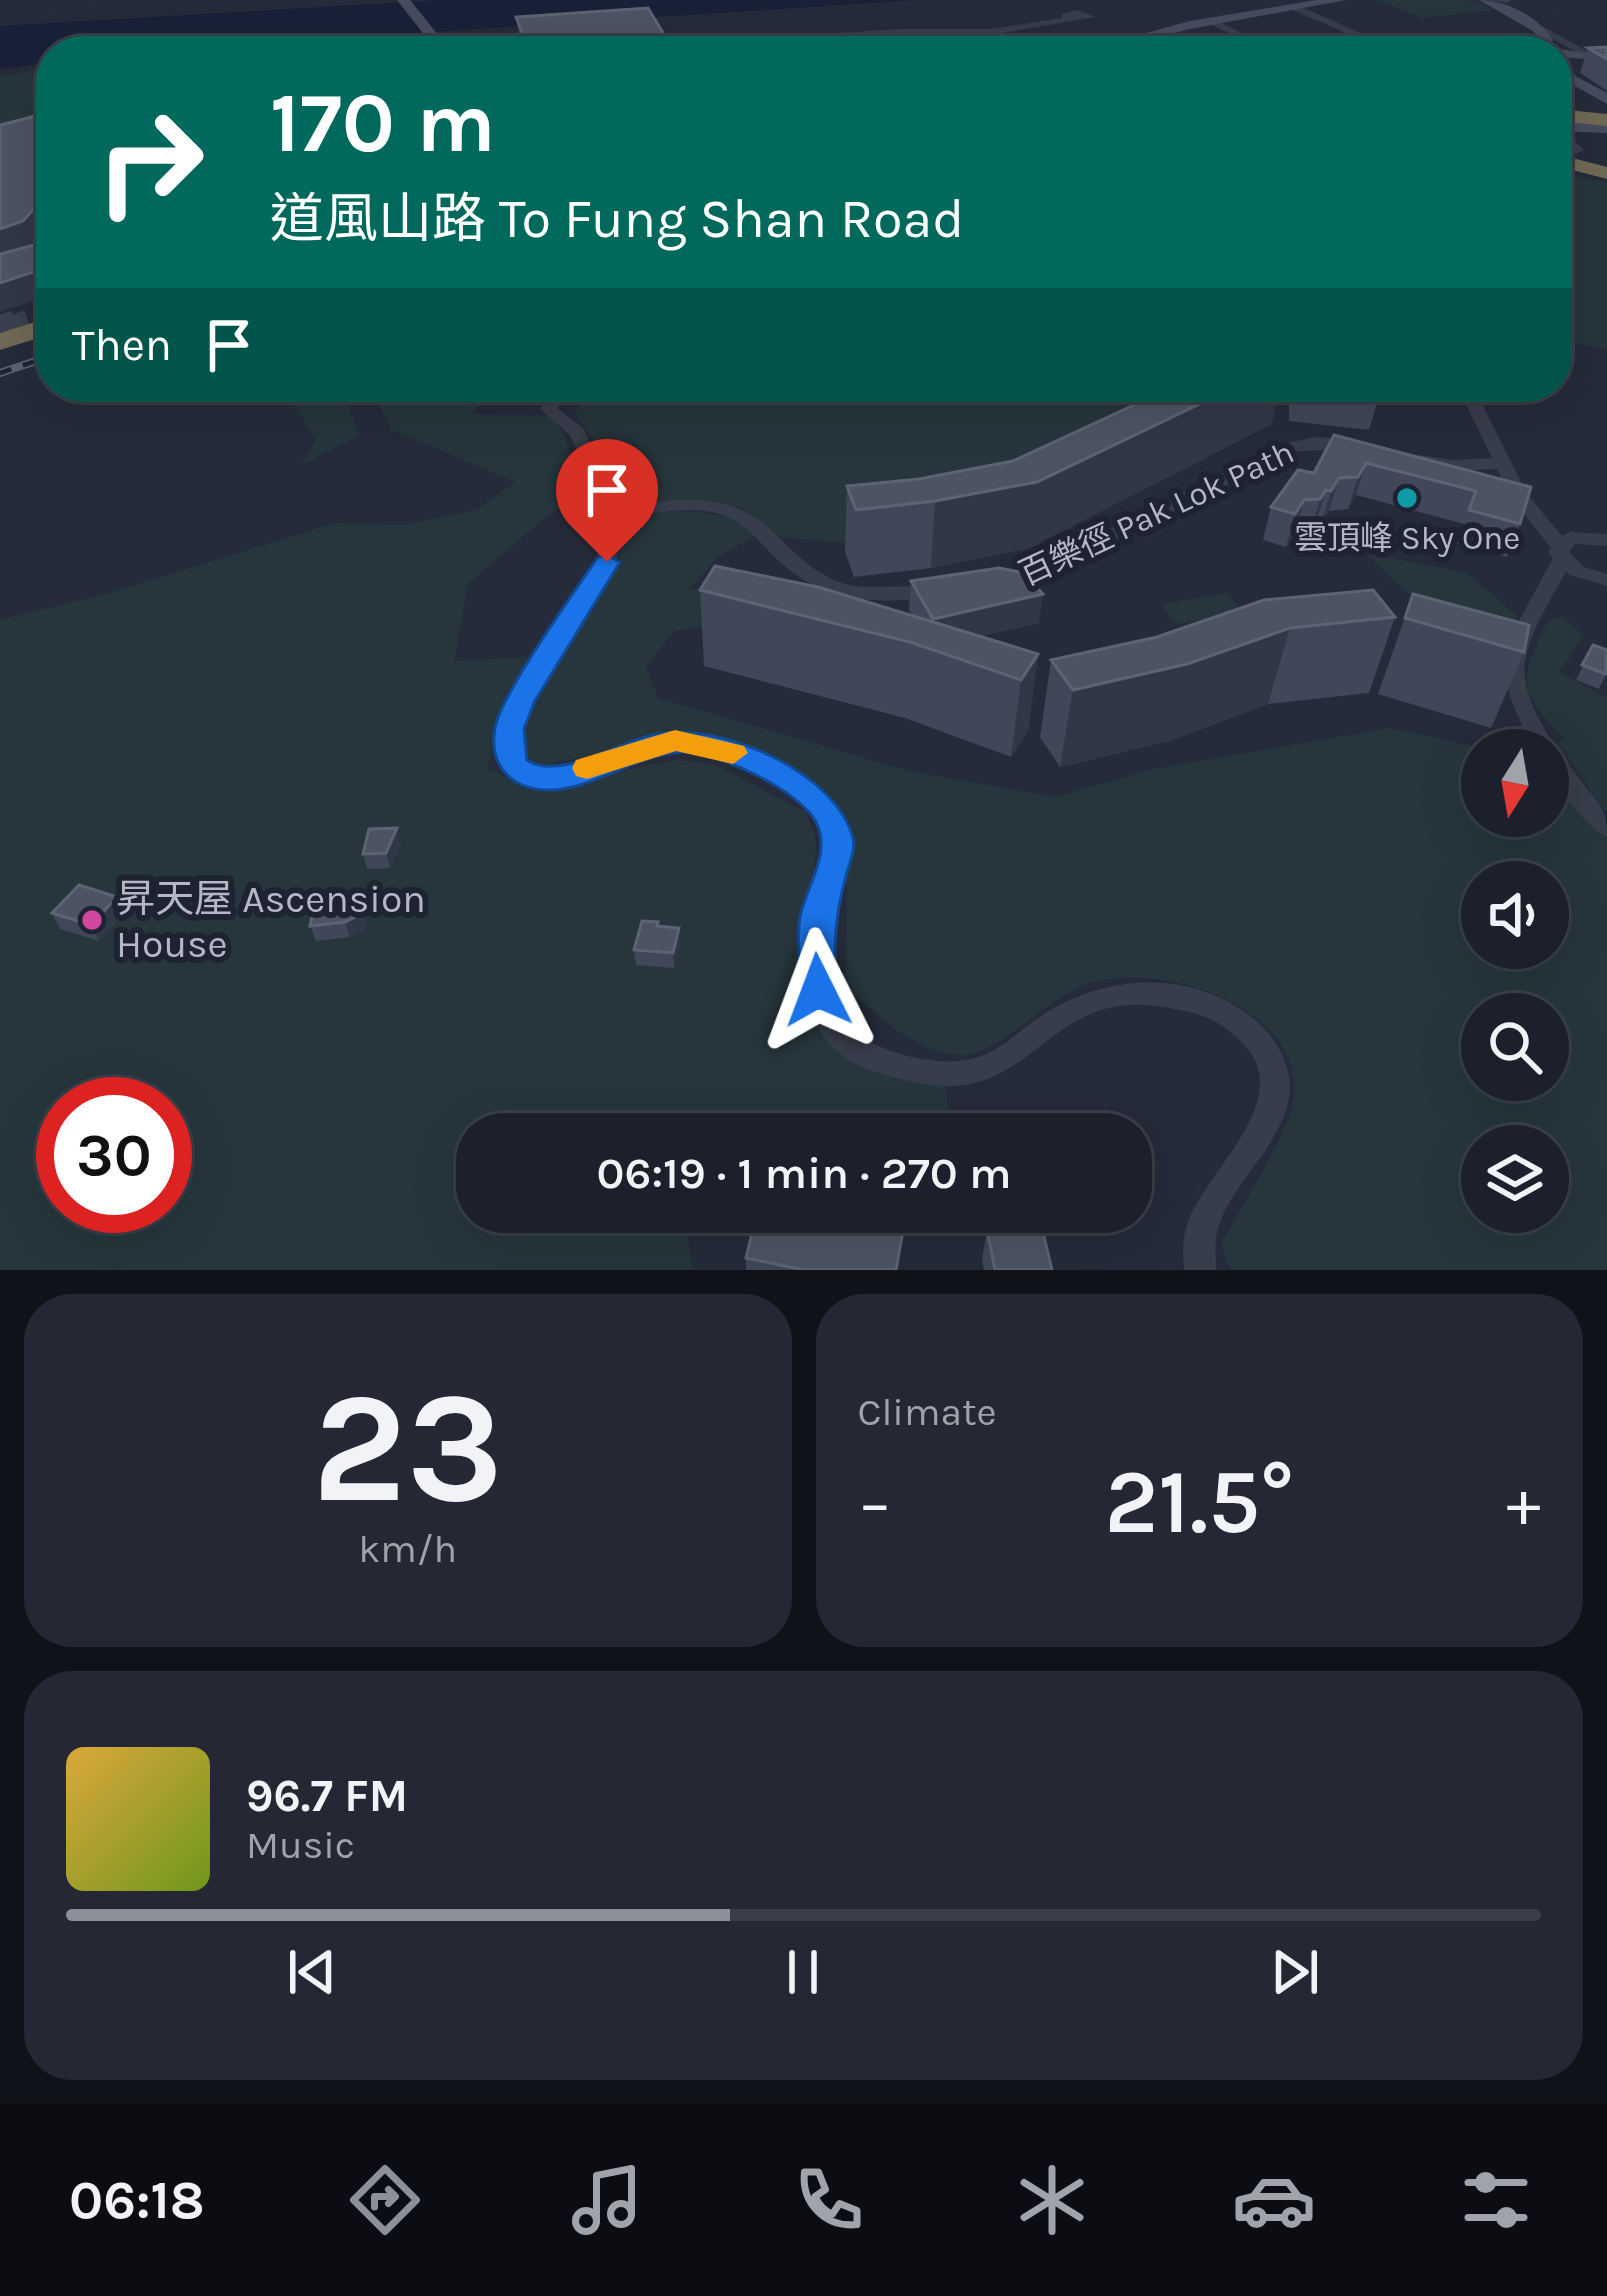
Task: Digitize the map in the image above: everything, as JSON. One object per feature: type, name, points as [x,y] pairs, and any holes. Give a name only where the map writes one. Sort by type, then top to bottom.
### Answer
[{"type":"highway","points":[[1572,136],[1607,131]]},
{"type":"highway","points":[[1572,146],[1607,170]]},
{"type":"highway","points":[[0,342],[36,331]]},
{"type":"street","points":[[388,0],[417,36]]},
{"type":"street","points":[[403,0],[420,36]]},
{"type":"street","points":[[1168,36],[1210,21],[1340,0]]},
{"type":"street","points":[[1498,1],[1554,36]]},
{"type":"street","points":[[1301,6],[1366,36]]},
{"type":"street","points":[[837,36],[1018,30],[1072,19]]},
{"type":"street","points":[[1210,21],[1242,36]]},
{"type":"street","points":[[1539,28],[1543,36]]},
{"type":"street","points":[[1572,46],[1607,66]]},
{"type":"street","points":[[1572,54],[1588,55]]},
{"type":"street","points":[[1572,78],[1606,97]]},
{"type":"street","points":[[554,402],[548,409],[580,435],[602,484],[622,513]]},
{"type":"street","points":[[1473,402],[1502,463],[1560,552],[1577,571],[1607,580]]},
{"type":"street","name":"百樂徑 Pak Lok Path","points":[[982,585],[1019,578],[1063,560],[1287,448],[1329,442],[1453,465],[1502,463]]},
{"type":"street","points":[[1514,482],[1580,536],[1607,540]]},
{"type":"street","points":[[622,513],[684,506],[736,513],[754,524],[806,575],[846,592],[884,596],[953,589]]},
{"type":"street","points":[[622,513],[608,545],[607,562],[511,720],[508,739],[514,768],[531,777],[554,779],[656,744],[691,741],[761,765],[809,792],[829,815],[839,844],[816,919],[822,1011],[836,1034],[872,1055],[922,1070],[964,1074],[996,1061],[1078,1005],[1135,992],[1188,999],[1231,1018],[1269,1056],[1274,1090],[1266,1119],[1208,1214],[1200,1239],[1200,1270]]},
{"type":"street","points":[[1580,536],[1560,552],[1548,592],[1515,656],[1516,686],[1570,784],[1607,828]]},
{"type":"street","points":[[1548,592],[1607,580]]},
{"type":"shaded area","points":[[1377,0],[1470,0],[1495,10],[1422,18]]},
{"type":"shaded area","points":[[36,70],[36,126],[0,127],[0,76]]},
{"type":"shaded area","points":[[1572,175],[1607,183],[1607,349],[1572,343]]},
{"type":"shaded area","points":[[287,402],[348,402],[359,436],[301,465],[316,439]]},
{"type":"shaded area","points":[[377,402],[481,402],[471,414],[555,416],[587,490],[543,519],[468,584],[454,661],[534,657],[504,710],[488,769],[532,788],[677,760],[714,764],[806,812],[816,838],[811,998],[897,1073],[946,1083],[948,1113],[456,1113],[456,1233],[687,1233],[693,1270],[0,1270],[0,620],[113,592],[335,523],[403,525],[476,510],[516,482],[392,430]]},
{"type":"shaded area","points":[[583,402],[1233,402],[848,543],[778,537],[743,509],[716,502],[632,502],[575,412]]},
{"type":"shaded area","points":[[684,510],[731,517],[756,535],[718,557],[689,589],[761,592],[743,619],[674,631],[646,667],[658,698],[909,771],[1055,797],[1153,769],[1390,728],[1461,743],[1461,837],[1569,837],[1569,791],[1607,835],[1607,1270],[1230,1270],[1221,1245],[1271,1156],[1292,1107],[1292,1072],[1279,1042],[1256,1017],[1189,985],[1116,978],[1069,992],[974,1053],[928,1048],[898,1031],[846,987],[847,836],[832,800],[798,779],[677,740],[541,765],[519,756],[532,705],[618,563],[619,546],[633,514]]},
{"type":"shaded area","points":[[1365,553],[1467,573],[1517,616],[1498,676]]},
{"type":"shaded area","points":[[1227,593],[1243,613],[1176,624],[1161,604]]},
{"type":"shaded area","points":[[1564,617],[1583,637],[1559,672],[1607,698],[1607,814],[1569,758],[1569,729],[1556,729],[1530,695],[1528,670],[1549,619]]},
{"type":"water","points":[[442,0],[917,0],[370,36],[36,36],[36,64],[0,69],[0,26]]},
{"type":"building","points":[[648,8],[665,36],[523,36],[516,17]]},
{"type":"building","points":[[1607,47],[1607,59],[1588,48]]},
{"type":"building","points":[[36,116],[36,207],[23,221],[0,229],[0,125]]},
{"type":"building","points":[[36,245],[36,271],[0,283],[0,254]]},
{"type":"building","points":[[1141,402],[1204,402],[1037,482],[856,510],[847,486],[919,479],[1013,461]]},
{"type":"building","points":[[1334,435],[1531,487],[1520,524],[1469,510],[1476,491],[1366,463],[1358,477],[1339,478],[1320,499],[1304,500],[1295,514],[1271,507],[1298,470],[1314,473]]},
{"type":"building","points":[[715,566],[818,587],[1038,654],[1021,680],[910,642],[700,590]]},
{"type":"building","points":[[999,568],[1024,573],[1043,594],[933,619],[911,581]]},
{"type":"building","points":[[1373,590],[1395,617],[1290,628],[1187,664],[1073,690],[1051,660],[1157,637],[1264,600]]},
{"type":"building","points":[[1413,594],[1529,625],[1524,652],[1405,618]]},
{"type":"building","points":[[1593,645],[1607,650],[1606,674],[1582,665]]},
{"type":"building","points":[[397,828],[386,853],[363,854],[369,829]]},
{"type":"building","points":[[79,885],[117,897],[91,925],[52,913]]},
{"type":"building","points":[[361,895],[359,915],[345,922],[310,926],[315,900]]},
{"type":"building","points":[[642,921],[679,928],[673,953],[634,950]]},
{"type":"building","points":[[752,1233],[903,1233],[896,1270],[804,1270],[746,1258]]},
{"type":"building","points":[[988,1233],[1043,1233],[1052,1270],[995,1270]]},
{"type":"tunnel","points":[[14,326],[36,318]]},
{"type":"tunnel","points":[[0,330],[14,326]]},
{"type":"tunnel","points":[[7,328],[14,326]]},
{"type":"railway","points":[[0,373],[36,361]]},
{"type":"slow traffic","points":[[587,768],[675,741],[699,742],[733,753]]},
{"type":"place","name":"雲頂峰 Sky One","points":[[1407,498]]},
{"type":"place","name":"昇天屋 Ascension House","points":[[92,920]]},
{"type":"route","points":[[607,562],[511,720],[512,764],[524,775],[554,779],[656,744],[691,741],[761,765],[809,792],[836,827],[839,844],[816,919],[818,990]]}]
